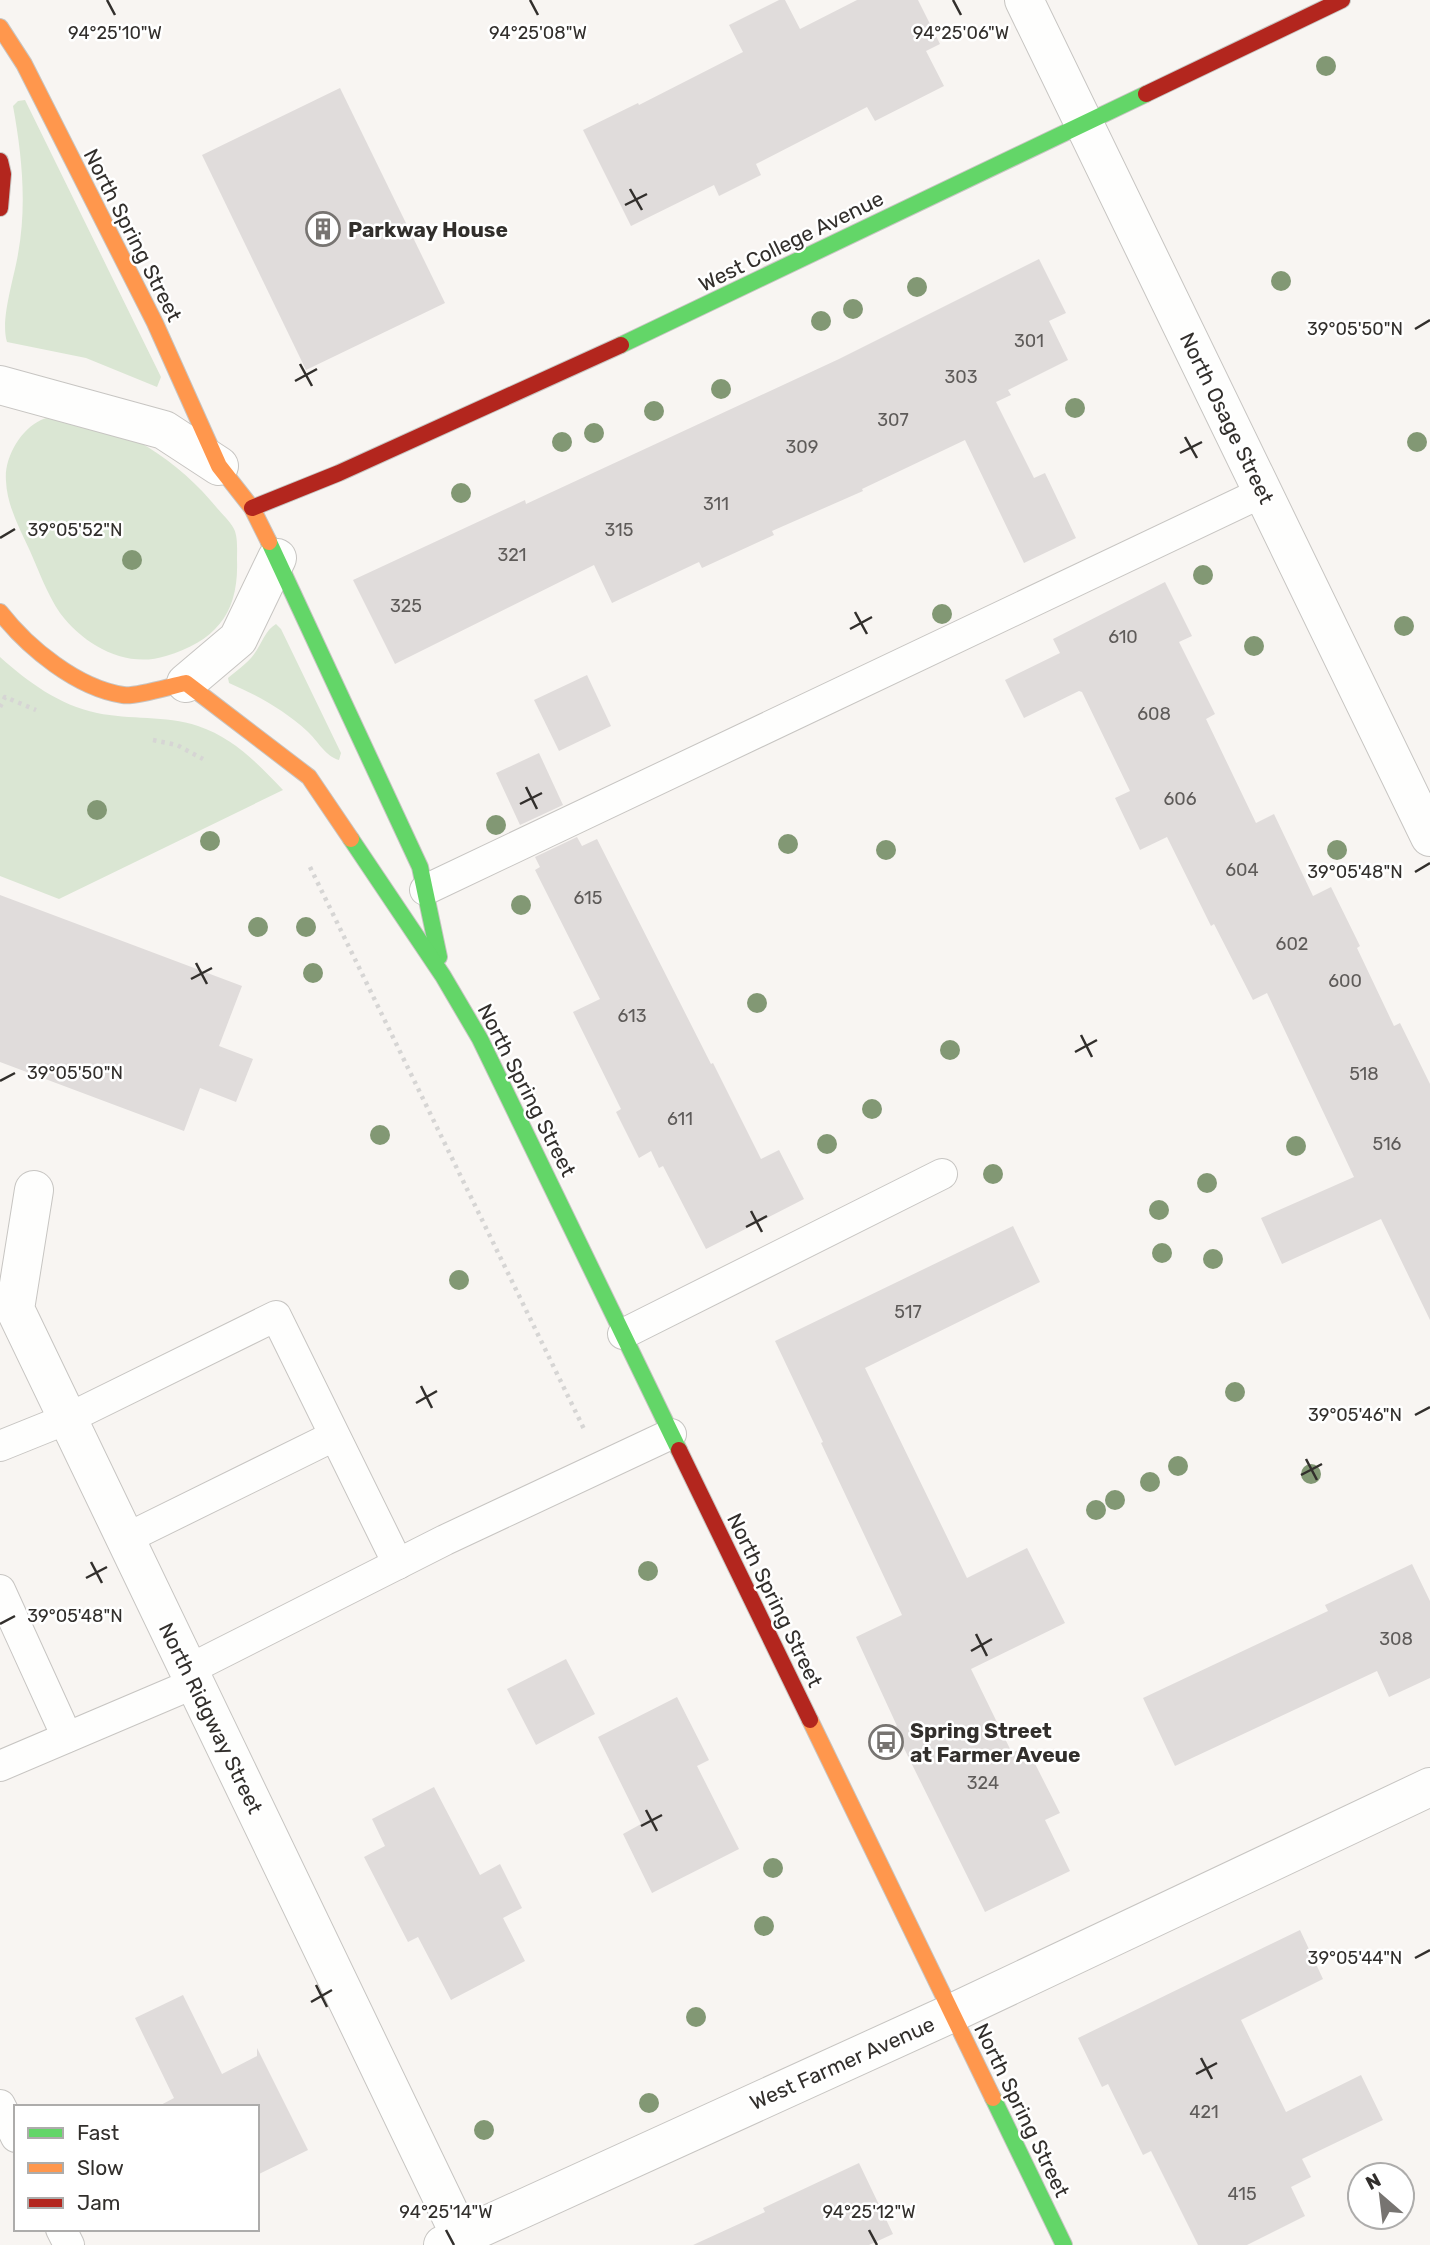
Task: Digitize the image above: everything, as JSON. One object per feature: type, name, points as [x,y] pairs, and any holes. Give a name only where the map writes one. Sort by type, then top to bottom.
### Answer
[{"type":"street","name":"North Osage Street","points":[[1024,0],[1430,837]]},
{"type":"street","name":"West College Avenue","points":[[252,508],[339,474],[602,354],[1342,0]]},
{"type":"street","name":"North Spring Street","points":[[0,27],[24,64],[155,323],[219,466],[252,508],[277,558],[421,867],[443,976]]},
{"type":"street","points":[[0,160],[3,174],[0,208]]},
{"type":"street","points":[[0,385],[164,430],[219,466]]},
{"type":"street","points":[[0,612],[17,634],[82,683],[125,696],[186,683],[238,639],[277,558]]},
{"type":"street","name":"North Spring Street","points":[[186,683],[309,777],[443,976],[480,1039],[1064,2245]]},
{"type":"street","name":"North Ridgway Street","points":[[34,1190],[15,1309],[192,1676],[452,2241]]},
{"type":"street","name":"West Farmer Avenue","points":[[452,2241],[952,2013],[1430,1787]]},
{"type":"lane","points":[[425,890],[1263,492]]},
{"type":"lane","points":[[623,1334],[943,1174]]},
{"type":"lane","points":[[0,1446],[67,1419],[276,1316],[398,1563]]},
{"type":"lane","points":[[0,1766],[67,1737],[192,1676],[398,1563],[671,1434]]},
{"type":"lane","points":[[125,1539],[334,1436]]},
{"type":"lane","points":[[0,1590],[67,1737]]},
{"type":"lane","points":[[0,2105],[14,2133]]},
{"type":"path","points":[[0,692],[5,697],[43,712]]},
{"type":"path","points":[[0,707],[5,697]]},
{"type":"path","points":[[150,740],[177,745],[211,763]]},
{"type":"path","points":[[306,859],[585,1432]]},
{"type":"green space","points":[[25,100],[161,377],[157,387],[86,358],[7,342],[6,311],[21,236],[23,199],[13,106],[18,101]]},
{"type":"green space","points":[[62,416],[106,426],[148,447],[185,475],[232,526],[237,548],[234,595],[221,622],[198,642],[183,650],[151,659],[121,657],[81,635],[55,606],[15,517],[7,490],[6,472],[11,454],[26,431],[43,419]]},
{"type":"green space","points":[[276,624],[281,629],[341,753],[339,760],[326,752],[289,716],[229,683],[228,678],[251,658],[268,631]]},
{"type":"green space","points":[[0,657],[45,691],[83,709],[109,715],[173,720],[211,731],[245,753],[283,790],[59,899],[0,876]]},
{"type":"building","points":[[779,0],[785,0],[800,29],[857,0],[918,0],[940,44],[926,51],[944,86],[875,121],[867,107],[756,164],[761,175],[719,196],[714,185],[631,226],[583,130],[743,52],[729,25]]},
{"type":"building","name":"Parkway House","points":[[340,88],[445,303],[306,370],[202,155]]},
{"type":"building","points":[[1039,259],[1066,313],[1049,321],[1068,360],[1008,390],[1011,395],[996,402],[1034,478],[1045,473],[1076,538],[1024,563],[965,440],[862,489],[863,491],[772,531],[774,535],[702,568],[699,562],[612,603],[594,565],[395,664],[353,580],[525,500],[526,504],[839,359]]},
{"type":"building","points":[[1165,582],[1192,636],[1179,642],[1215,714],[1206,719],[1256,823],[1274,814],[1313,896],[1331,887],[1394,1026],[1400,1023],[1430,1084],[1430,1320],[1381,1219],[1282,1264],[1261,1218],[1354,1177],[1267,993],[1253,1000],[1214,924],[1211,926],[1167,837],[1140,850],[1115,798],[1130,791],[1082,692],[1079,691],[1024,718],[1005,680],[1060,653],[1053,639]]},
{"type":"building","points":[[587,675],[611,726],[559,751],[534,700]]},
{"type":"building","points":[[539,753],[563,805],[520,825],[496,773]]},
{"type":"building","points":[[577,837],[582,846],[597,839],[761,1159],[779,1150],[804,1199],[706,1249],[663,1166],[659,1168],[651,1151],[639,1158],[616,1112],[621,1109],[573,1012],[600,999],[535,870],[540,867],[535,857]]},
{"type":"building","points":[[0,895],[242,986],[219,1046],[253,1059],[236,1102],[200,1088],[184,1131],[0,1062]]},
{"type":"building","points":[[1013,1226],[1040,1282],[865,1368],[967,1578],[1027,1548],[1065,1623],[971,1669],[1012,1753],[1026,1746],[1060,1813],[1045,1820],[1070,1871],[985,1912],[894,1728],[897,1726],[856,1637],[902,1615],[775,1341]]},
{"type":"building","points":[[1412,1564],[1430,1601],[1430,1678],[1389,1697],[1377,1671],[1175,1766],[1143,1698],[1328,1611],[1325,1605]]},
{"type":"building","points":[[566,1659],[595,1714],[536,1745],[507,1689]]},
{"type":"building","points":[[677,1697],[709,1760],[697,1766],[739,1849],[652,1893],[623,1834],[641,1824],[598,1737]]},
{"type":"building","points":[[434,1787],[480,1875],[500,1864],[522,1908],[503,1918],[525,1961],[451,2000],[418,1937],[408,1942],[364,1857],[385,1846],[372,1819]]},
{"type":"building","points":[[1300,1930],[1323,1979],[1241,2020],[1286,2112],[1361,2075],[1383,2120],[1302,2159],[1311,2177],[1291,2187],[1305,2216],[1247,2245],[1198,2245],[1151,2151],[1143,2155],[1108,2084],[1102,2087],[1078,2038]]},
{"type":"building","points":[[183,1995],[222,2074],[257,2056],[257,2048],[308,2150],[259,2174],[259,2105],[161,2105],[174,2098],[135,2018]]},
{"type":"building","points":[[859,2163],[893,2234],[869,2245],[693,2245],[765,2212],[763,2208]]},
{"type":"traffic: fast","points":[[621,345],[1146,94]]},
{"type":"traffic: fast","points":[[269,542],[420,867],[439,957]]},
{"type":"traffic: fast","points":[[351,839],[443,976],[480,1039],[679,1450]]},
{"type":"traffic: fast","points":[[993,2098],[1064,2245]]},
{"type":"traffic: slow","points":[[0,27],[24,64],[155,323],[219,466],[252,508],[269,542]]},
{"type":"traffic: slow","points":[[0,612],[11,626],[55,664],[71,675],[106,691],[129,695],[186,683],[309,777],[351,839]]},
{"type":"traffic: slow","points":[[810,1720],[993,2098]]},
{"type":"traffic: jam","points":[[1146,94],[1342,0]]},
{"type":"traffic: jam","points":[[0,161],[3,174],[0,208]]},
{"type":"traffic: jam","points":[[252,508],[339,473],[621,345]]},
{"type":"traffic: jam","points":[[679,1450],[810,1720]]},
{"type":"place","name":"Parkway House","points":[[323,229]]},
{"type":"place","name":"Spring Street at Farmer Aveue","points":[[886,1742]]}]
